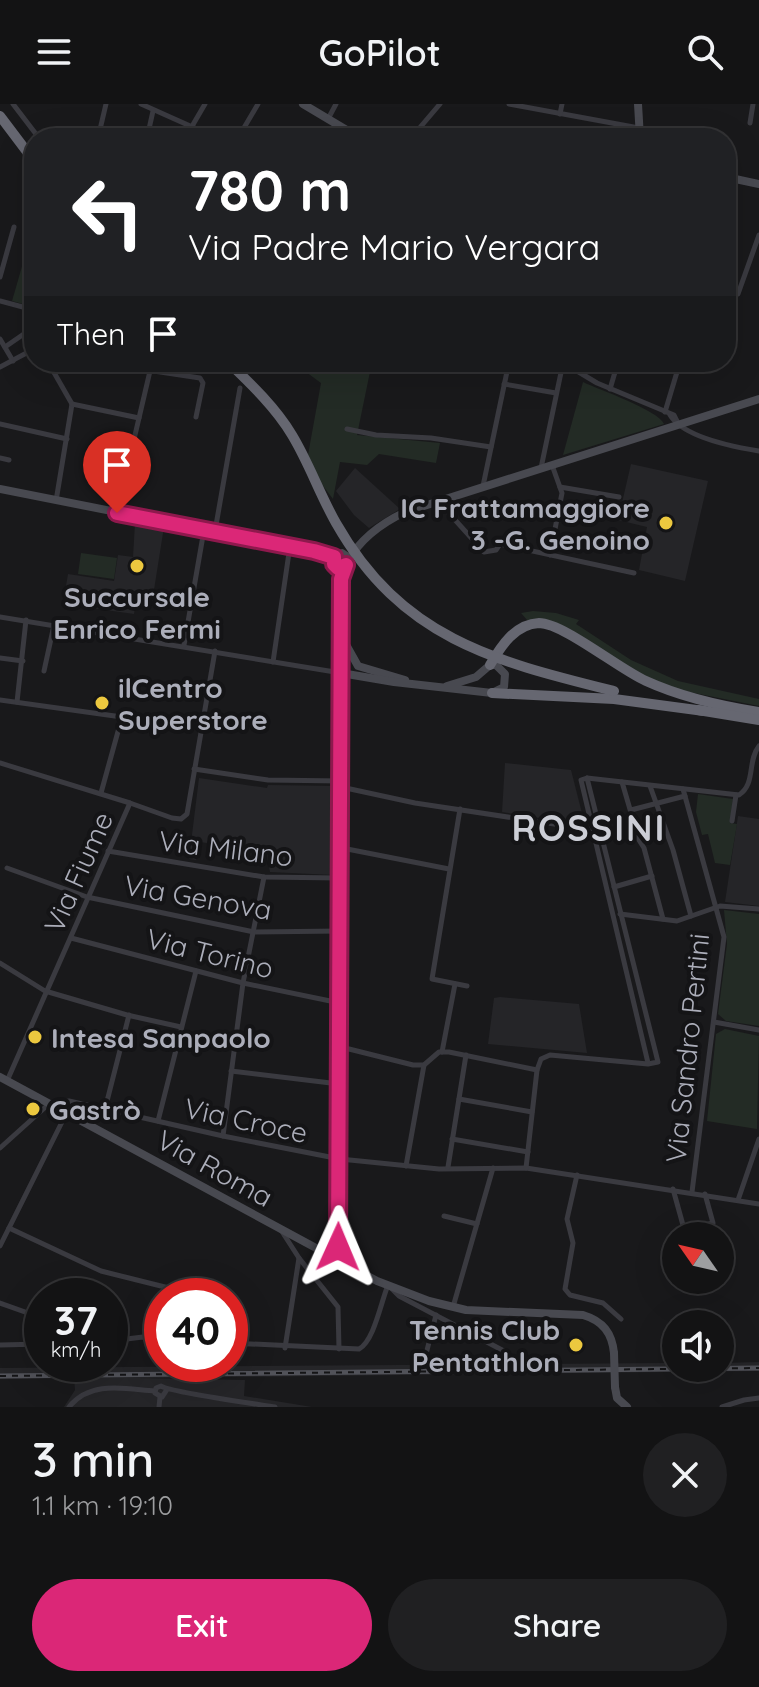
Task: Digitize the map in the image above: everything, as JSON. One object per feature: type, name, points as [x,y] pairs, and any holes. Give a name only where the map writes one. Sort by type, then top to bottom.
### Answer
[{"type":"highway","points":[[0,116],[24,148]]},
{"type":"highway","points":[[238,372],[291,433],[336,523],[377,580],[398,601],[449,637],[510,664],[704,711]]},
{"type":"highway","points":[[490,665],[514,633],[527,625],[547,624],[648,682],[759,721]]},
{"type":"highway","points":[[492,693],[614,699],[743,714],[759,712]]},
{"type":"street","points":[[13,104],[31,128]]},
{"type":"street","points":[[100,128],[106,104]]},
{"type":"street","points":[[141,104],[192,128]]},
{"type":"street","points":[[194,128],[205,104]]},
{"type":"street","points":[[244,128],[258,104]]},
{"type":"street","points":[[303,104],[343,128]]},
{"type":"street","points":[[328,119],[336,104]]},
{"type":"street","points":[[420,128],[440,104]]},
{"type":"street","points":[[509,104],[639,128],[638,104]]},
{"type":"street","points":[[560,114],[562,104]]},
{"type":"street","points":[[750,123],[753,104]]},
{"type":"street","points":[[149,128],[153,111]]},
{"type":"street","points":[[736,179],[759,184]]},
{"type":"street","points":[[0,277],[14,227]]},
{"type":"street","points":[[738,294],[759,235]]},
{"type":"street","points":[[0,301],[24,307]]},
{"type":"street","points":[[5,347],[24,334]]},
{"type":"street","points":[[0,339],[13,361]]},
{"type":"street","points":[[0,367],[24,355]]},
{"type":"street","points":[[54,372],[72,404],[56,501]]},
{"type":"street","points":[[117,513],[150,372]]},
{"type":"street","points":[[157,372],[200,378],[203,383],[196,417]]},
{"type":"street","points":[[483,486],[507,372]]},
{"type":"street","points":[[540,469],[560,372]]},
{"type":"street","points":[[582,372],[610,389],[668,413],[677,418],[679,425],[705,438],[759,451]]},
{"type":"street","points":[[610,389],[615,372]]},
{"type":"street","points":[[668,413],[678,372]]},
{"type":"street","points":[[504,384],[556,393]]},
{"type":"street","points":[[214,532],[240,388]]},
{"type":"street","points":[[336,1260],[340,1159],[341,561],[392,518],[759,399]]},
{"type":"street","points":[[72,404],[139,418]]},
{"type":"street","points":[[0,424],[67,439]]},
{"type":"street","points":[[347,429],[491,447]]},
{"type":"street","points":[[0,458],[9,460]]},
{"type":"street","points":[[550,555],[562,493],[552,465]]},
{"type":"street","points":[[560,487],[619,497]]},
{"type":"street","points":[[0,489],[290,546],[341,561]]},
{"type":"street","points":[[438,501],[484,552],[496,550],[500,544],[634,573]]},
{"type":"street","points":[[184,645],[204,530]]},
{"type":"street","points":[[273,662],[290,546]]},
{"type":"street","points":[[0,617],[421,685],[492,693],[499,691],[506,681],[502,669],[490,665],[476,677],[447,686]]},
{"type":"street","points":[[17,702],[26,620]]},
{"type":"street","points":[[44,671],[54,625]]},
{"type":"street","points":[[341,634],[352,660],[362,669],[421,685]]},
{"type":"street","points":[[130,803],[172,818],[181,819],[187,814],[215,651]]},
{"type":"street","points":[[0,658],[23,661]]},
{"type":"street","points":[[0,700],[122,717],[101,793]]},
{"type":"street","points":[[584,779],[684,793],[739,795],[748,788],[755,751],[759,746]]},
{"type":"street","name":"Via Fiume","points":[[0,763],[130,803],[4,1079]]},
{"type":"street","points":[[194,769],[268,780],[341,784],[415,803],[600,831]]},
{"type":"street","points":[[584,779],[592,830],[648,1064]]},
{"type":"street","points":[[526,1168],[537,1070],[541,1059],[550,1055],[648,1064],[658,1062],[584,779]]},
{"type":"street","points":[[622,782],[663,919]]},
{"type":"street","points":[[650,786],[673,850],[691,916]]},
{"type":"street","points":[[631,810],[684,793]]},
{"type":"street","name":"Via Sandro Pertini","points":[[684,793],[724,937],[692,1192]]},
{"type":"street","points":[[732,821],[736,795]]},
{"type":"street","points":[[460,809],[432,979],[467,986]]},
{"type":"street","points":[[341,848],[450,869]]},
{"type":"street","name":"Via Milano","points":[[108,851],[264,877],[340,878]]},
{"type":"street","name":"Via Genova","points":[[7,868],[87,897],[254,932],[340,931]]},
{"type":"street","points":[[604,876],[611,874]]},
{"type":"street","points":[[606,888],[652,876]]},
{"type":"street","points":[[223,1136],[243,983],[264,877]]},
{"type":"street","points":[[613,915],[677,921],[726,905],[759,909]]},
{"type":"street","name":"Via Torino","points":[[71,938],[243,983],[340,1003]]},
{"type":"street","points":[[0,963],[45,991],[181,1027]]},
{"type":"street","points":[[158,1121],[196,971]]},
{"type":"street","points":[[442,1052],[455,984]]},
{"type":"street","points":[[105,1109],[129,1015]]},
{"type":"street","points":[[714,1022],[759,1030]]},
{"type":"street","points":[[340,1046],[413,1065],[424,1065],[442,1052],[537,1070]]},
{"type":"street","points":[[448,1167],[466,1055]]},
{"type":"street","points":[[406,1166],[424,1065]]},
{"type":"street","points":[[231,1071],[339,1084]]},
{"type":"street","name":"Via Roma","points":[[4,1079],[336,1260],[388,1285],[452,1308],[583,1315],[601,1323],[607,1330],[614,1353],[617,1398],[627,1407]]},
{"type":"street","points":[[459,1099],[532,1112]]},
{"type":"street","name":"Via Croce","points":[[50,1103],[69,1101],[340,1159],[439,1169],[526,1168],[759,1204]]},
{"type":"street","points":[[0,1148],[50,1103]]},
{"type":"street","points":[[0,1246],[67,1112]]},
{"type":"street","points":[[452,1139],[528,1152]]},
{"type":"street","points":[[738,1200],[759,1139]]},
{"type":"street","points":[[452,1308],[493,1168]]},
{"type":"street","points":[[577,1175],[567,1219],[573,1243],[565,1289],[570,1295],[603,1303],[621,1319]]},
{"type":"street","points":[[673,1189],[682,1222]]},
{"type":"street","points":[[705,1194],[713,1222]]},
{"type":"street","points":[[444,1216],[477,1224]]},
{"type":"street","points":[[9,1228],[101,1271],[144,1282]]},
{"type":"street","points":[[281,1229],[299,1258],[338,1307],[339,1349]]},
{"type":"street","points":[[285,1348],[299,1258]]},
{"type":"street","points":[[248,1345],[285,1348],[365,1347],[388,1285],[399,1296],[504,1351]]},
{"type":"street","points":[[0,1303],[24,1312]]},
{"type":"street","points":[[425,1358],[436,1315]]},
{"type":"street","points":[[0,1345],[24,1344]]},
{"type":"street","points":[[69,1407],[81,1396],[97,1389],[155,1391],[161,1386],[166,1391],[199,1393],[275,1407]]},
{"type":"street","points":[[155,1391],[160,1397]]},
{"type":"street","points":[[159,1407],[160,1397],[166,1391]]},
{"type":"street","points":[[722,1407],[759,1398]]},
{"type":"shaded area","points":[[24,260],[24,304],[12,301]]},
{"type":"shaded area","points":[[306,372],[370,372],[357,435],[440,443],[436,463],[379,454],[367,465],[340,462],[333,499],[317,478],[308,455],[321,383]]},
{"type":"shaded area","points":[[583,382],[640,407],[664,424],[563,455]]},
{"type":"shaded area","name":"IC Frattamaggiore 3 -G. Genoino","points":[[631,464],[708,481],[685,581],[639,570],[647,527],[618,520]]},
{"type":"shaded area","points":[[355,468],[400,509],[369,528],[354,515],[336,491]]},
{"type":"shaded area","name":"Succursale Enrico Fermi","points":[[135,523],[164,527],[153,596],[137,594],[134,614],[63,604],[68,574],[114,581],[118,555],[133,557]]},
{"type":"shaded area","points":[[81,553],[117,558],[114,579],[78,574]]},
{"type":"shaded area","points":[[521,613],[556,613],[579,620],[576,624],[631,660],[678,681],[759,699],[759,706],[674,689],[641,675],[570,630],[528,621]]},
{"type":"shaded area","points":[[505,763],[571,770],[585,825],[502,812]]},
{"type":"shaded area","points":[[199,778],[267,788],[268,785],[334,786],[333,875],[270,872],[266,851],[200,842],[196,860],[189,859]]},
{"type":"shaded area","points":[[698,794],[733,799],[730,823],[737,824],[730,865],[715,863],[708,834],[702,835],[696,812]]},
{"type":"shaded area","points":[[738,816],[759,819],[759,906],[725,902]]},
{"type":"shaded area","points":[[724,910],[759,914],[759,1026],[726,1021],[718,1014],[727,944]]},
{"type":"shaded area","points":[[494,998],[579,1004],[587,1053],[488,1044]]},
{"type":"shaded area","points":[[725,1029],[759,1036],[757,1129],[707,1121],[716,1034]]},
{"type":"shaded area","points":[[759,1362],[759,1371],[734,1371],[734,1363]]},
{"type":"shaded area","points":[[662,1363],[662,1372],[248,1377],[248,1366]]},
{"type":"shaded area","points":[[128,1367],[144,1367],[144,1378],[140,1378],[144,1378],[144,1382],[245,1382],[244,1396],[312,1407],[64,1407],[75,1390],[74,1382],[128,1382]]},
{"type":"shaded area","points":[[0,1368],[24,1368],[24,1379],[0,1379]]},
{"type":"railway","points":[[0,1376],[759,1368]]},
{"type":"place","name":"IC Frattamaggiore 3 -G. Genoino","points":[[666,523]]},
{"type":"place","name":"Succursale Enrico Fermi","points":[[137,566]]},
{"type":"place","name":"ilCentro Superstore","points":[[102,703]]},
{"type":"place","name":"Intesa Sanpaolo","points":[[35,1037]]},
{"type":"place","name":"Gastrò","points":[[33,1109]]},
{"type":"place","name":"Tennis Club Pentathlon","points":[[576,1345]]},
{"type":"district","name":"ROSSINI","points":[[589,827]]},
{"type":"route","points":[[117,513],[324,553],[334,557],[338,568],[346,565],[341,579],[338,1247]]}]
